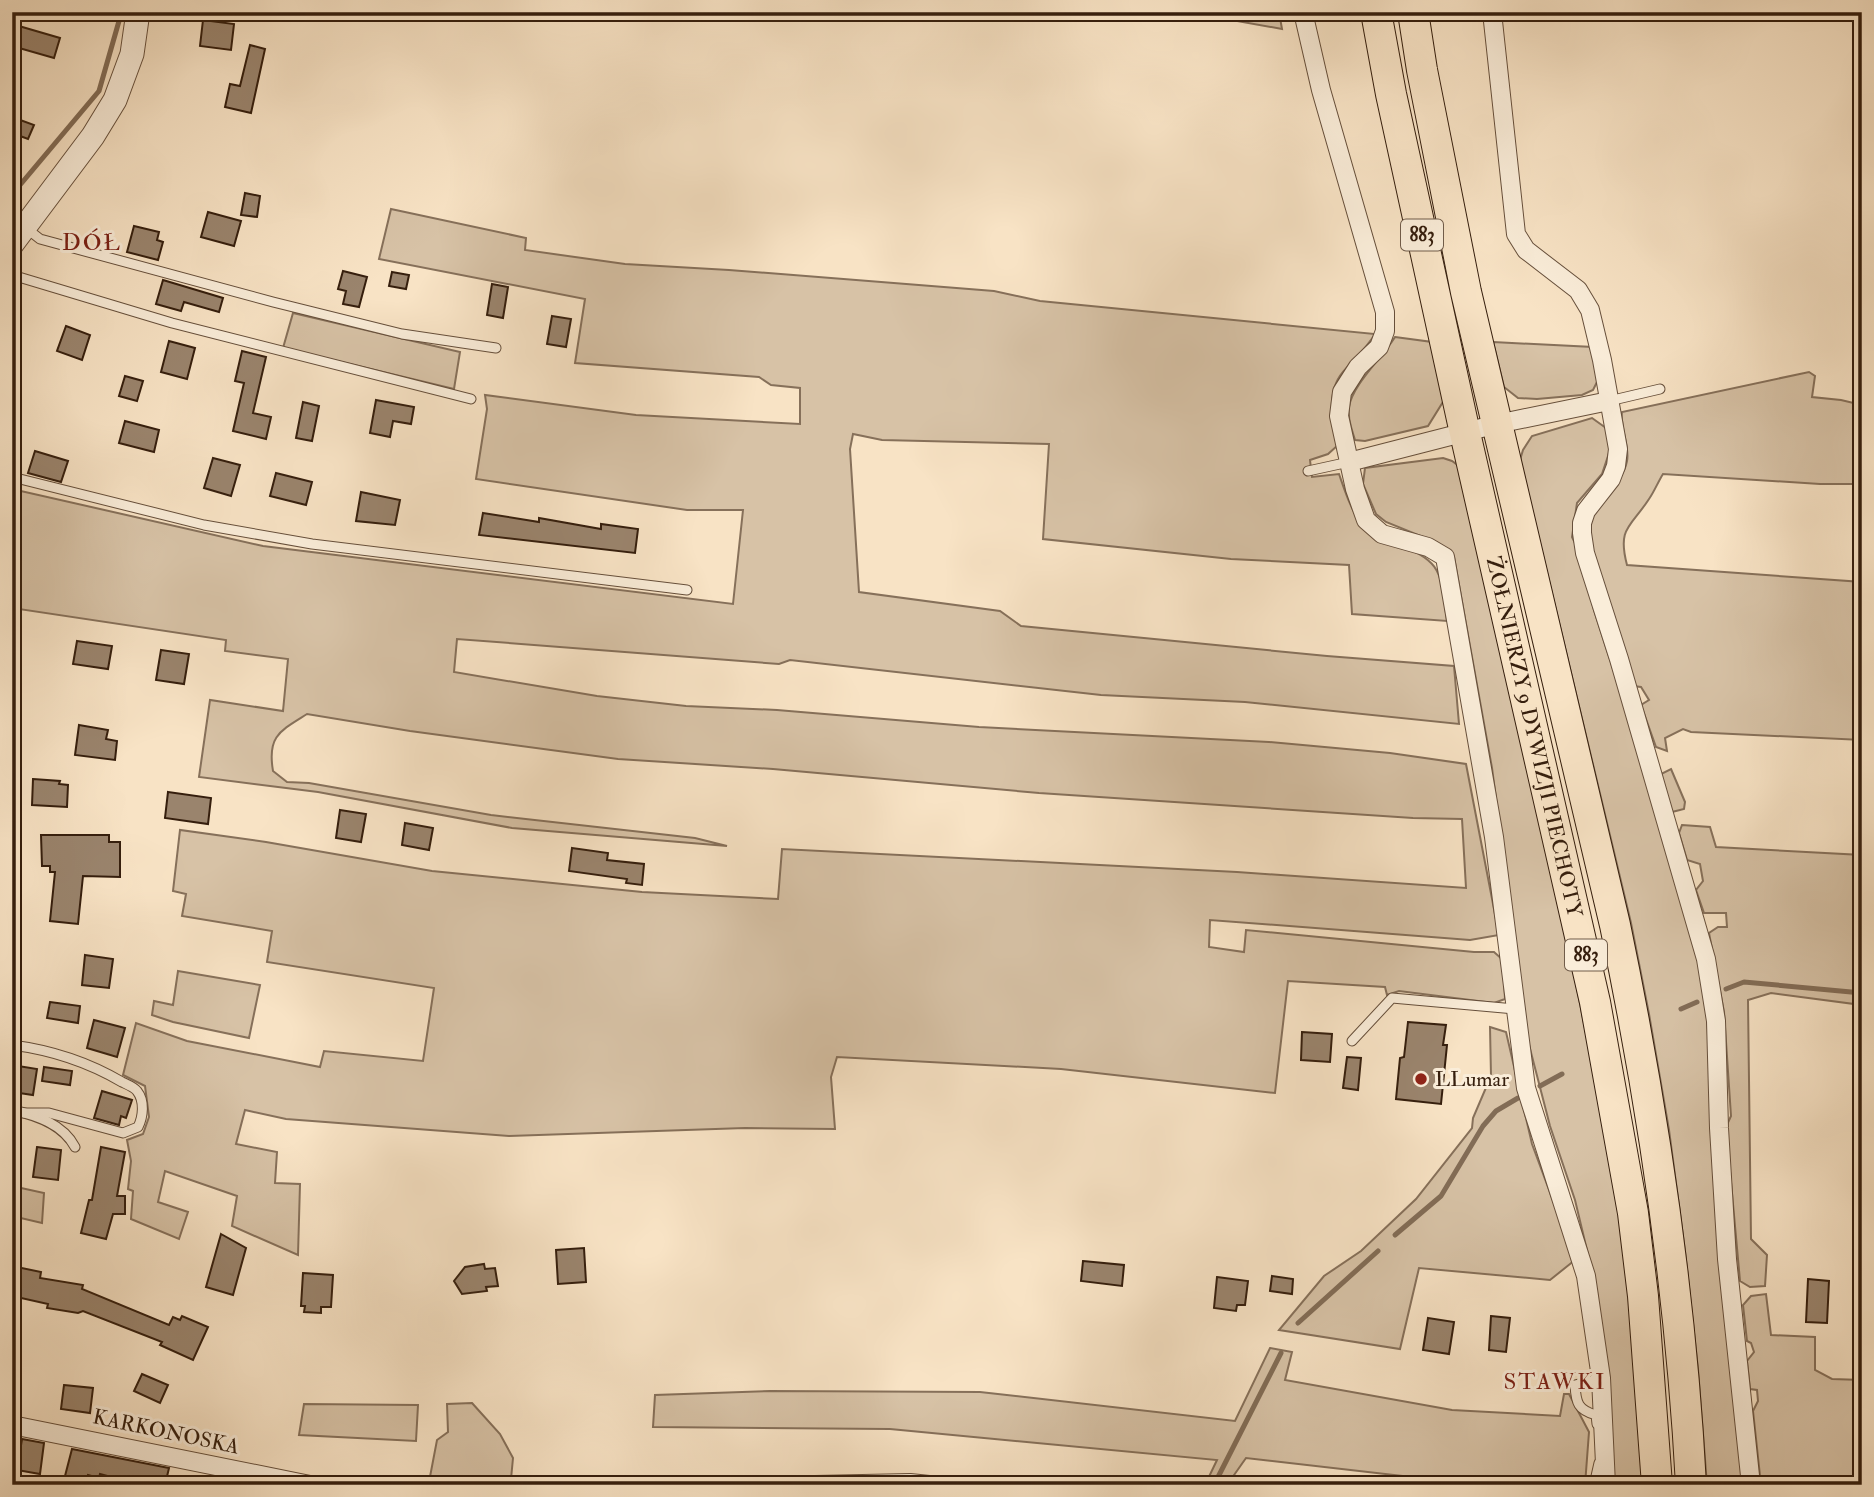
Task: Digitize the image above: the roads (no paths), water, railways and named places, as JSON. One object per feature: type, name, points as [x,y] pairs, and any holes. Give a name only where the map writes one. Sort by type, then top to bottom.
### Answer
[{"type":"highway","name":"ŻOŁNIERZY 9 DYWIZJI PIECHOTY","points":[[1413,12],[1422,70],[1475,327],[1630,994],[1669,1225],[1687,1401],[1691,1485]]},
{"type":"highway","name":"ŻOŁNIERZY 9 DYWIZJI PIECHOTY","points":[[1378,25],[1465,433],[1572,891],[1598,1015],[1633,1213],[1643,1296],[1657,1485]]},
{"type":"street","points":[[19,236],[93,136],[115,100],[132,54],[138,12]]},
{"type":"street","points":[[1303,12],[1321,90],[1385,312],[1385,331],[1379,347],[1358,367],[1342,392],[1339,416],[1355,489],[1366,520],[1382,534],[1428,547],[1444,557],[1494,836],[1526,1088],[1586,1276],[1601,1378],[1606,1485]]},
{"type":"street","points":[[1492,12],[1516,234],[1526,250],[1578,290],[1590,310],[1618,449],[1611,479],[1586,511],[1582,533],[1585,553],[1619,659],[1706,959],[1716,1021],[1727,1259],[1751,1485]]},
{"type":"street","points":[[1349,461],[1497,424],[1609,401]]},
{"type":"street","name":"KARKONOSKA","points":[[12,1425],[310,1485]]},
{"type":"street","points":[[815,1485],[929,1485]]},
{"type":"lane","points":[[19,236],[40,239],[402,334],[496,348]]},
{"type":"lane","points":[[12,275],[172,323],[471,399]]},
{"type":"lane","points":[[1609,401],[1660,389]]},
{"type":"lane","points":[[1308,471],[1349,461]]},
{"type":"lane","points":[[12,477],[204,525],[312,544],[687,590]]},
{"type":"lane","points":[[1352,1041],[1392,998],[1515,1009]]},
{"type":"lane","points":[[12,1045],[54,1052],[89,1065],[136,1091],[143,1105],[142,1120],[138,1128],[123,1133],[49,1113],[24,1113]]},
{"type":"lane","points":[[12,1110],[65,1131],[75,1147]]},
{"type":"lane","points":[[1594,1485],[1599,1462],[1597,1415],[1584,1412],[1577,1401],[1575,1385],[1601,1378]]},
{"type":"waterway","points":[[20,185],[99,91],[119,21]]},
{"type":"waterway","points":[[1726,989],[1744,982],[1862,993]]},
{"type":"waterway","points":[[1681,1009],[1697,1002]]},
{"type":"waterway","points":[[1540,1086],[1562,1074]]},
{"type":"waterway","points":[[1395,1235],[1441,1196],[1483,1126],[1496,1111],[1518,1098]]},
{"type":"waterway","points":[[1298,1323],[1378,1251]]},
{"type":"waterway","points":[[1214,1485],[1281,1353]]},
{"type":"place","name":"LLumar","points":[[1421,1079]]},
{"type":"district","name":"DÓŁ","points":[[92,242]]},
{"type":"district","name":"STAWKI","points":[[1555,1381]]}]
